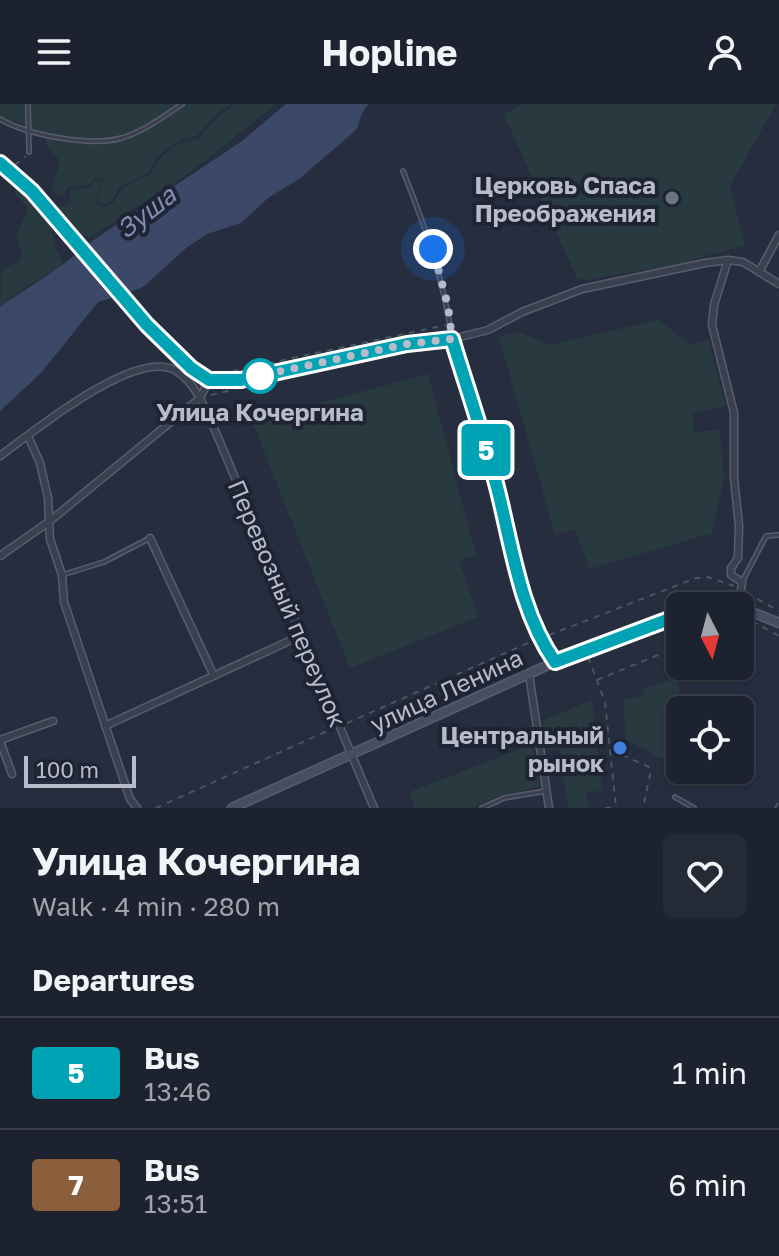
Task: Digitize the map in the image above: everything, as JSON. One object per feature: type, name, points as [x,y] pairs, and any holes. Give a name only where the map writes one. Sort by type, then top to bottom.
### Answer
[{"type":"main road","points":[[0,163],[32,191],[147,325],[191,368],[209,380],[241,380],[407,344],[452,339],[539,639],[555,662]]},
{"type":"main road","points":[[754,613],[779,623]]},
{"type":"main road","name":"улица Ленина","points":[[232,808],[555,662],[666,620]]},
{"type":"street","points":[[759,272],[779,235]]},
{"type":"street","points":[[728,260],[714,305],[712,325],[734,413],[734,478],[739,526],[738,558],[731,568],[731,575],[741,586],[740,592]]},
{"type":"street","points":[[452,339],[488,330],[522,312],[582,289],[728,260],[743,262],[779,284]]},
{"type":"street","name":"Перевозный переулок","points":[[0,456],[86,393],[112,380],[151,367],[163,366],[176,370],[200,398],[374,808]]},
{"type":"street","points":[[0,556],[50,521],[200,398],[209,380]]},
{"type":"street","points":[[28,436],[40,463],[48,498],[50,539],[62,575],[64,602],[130,799],[137,808]]},
{"type":"street","points":[[150,538],[213,674]]},
{"type":"street","points":[[105,726],[302,635]]},
{"type":"street","points":[[529,674],[549,808]]},
{"type":"street","points":[[12,774],[0,740],[53,721]]},
{"type":"lane","points":[[28,104],[29,152]]},
{"type":"lane","points":[[0,119],[59,137],[102,141],[123,137],[153,124],[182,104]]},
{"type":"lane","points":[[403,171],[433,249],[452,339]]},
{"type":"lane","points":[[741,586],[766,536],[779,535]]},
{"type":"lane","points":[[62,575],[104,562],[150,538]]},
{"type":"lane","points":[[482,808],[504,798],[546,791]]},
{"type":"lane","points":[[675,797],[694,808]]},
{"type":"path","points":[[14,166],[29,152]]},
{"type":"path","points":[[228,373],[450,324]]},
{"type":"path","points":[[156,808],[539,639],[696,578],[708,577],[741,586],[779,611]]},
{"type":"path","points":[[754,622],[779,636]]},
{"type":"path","points":[[585,650],[605,702],[616,808],[605,808]]},
{"type":"path","points":[[597,680],[666,652]]},
{"type":"path","points":[[610,750],[649,767],[643,808]]},
{"type":"path","points":[[775,808],[779,801]]},
{"type":"shaded area","points":[[0,104],[230,104],[214,116],[197,136],[182,139],[156,157],[149,173],[119,187],[112,201],[102,205],[97,200],[103,179],[94,178],[90,185],[67,188],[66,194],[59,196],[52,191],[60,161],[46,145],[44,132],[1,117]]},
{"type":"shaded area","points":[[235,104],[276,104],[191,172],[88,239],[62,218],[57,208],[66,206],[70,201],[70,190],[91,188],[95,180],[102,181],[97,205],[102,207],[113,203],[128,185],[150,175],[169,150],[198,139]]},
{"type":"shaded area","points":[[521,104],[776,104],[730,186],[745,245],[674,265],[586,280],[577,278],[504,115]]},
{"type":"shaded area","points":[[18,186],[32,196],[50,220],[55,247],[64,265],[20,291],[0,307],[2,269],[18,262],[23,255],[16,238],[28,208],[14,193]]},
{"type":"shaded area","points":[[658,320],[691,344],[709,340],[726,406],[692,413],[694,432],[720,430],[724,478],[712,533],[590,569],[575,529],[555,534],[499,337],[518,332],[550,345]]},
{"type":"shaded area","points":[[428,374],[476,555],[459,560],[478,617],[350,668],[252,421]]},
{"type":"shaded area","points":[[679,680],[679,696],[666,696],[666,758],[660,758],[626,739],[623,700],[644,695],[643,689]]},
{"type":"shaded area","points":[[592,700],[602,791],[587,792],[589,808],[568,808],[560,749],[548,750],[542,721]]},
{"type":"shaded area","points":[[532,744],[540,787],[501,795],[473,808],[414,808],[410,792]]},
{"type":"water","name":"Зуша","points":[[286,104],[369,104],[362,113],[357,129],[299,179],[268,198],[241,223],[207,234],[186,248],[143,287],[127,293],[86,245],[242,141]]},
{"type":"water","points":[[77,253],[116,297],[98,302],[41,373],[0,411],[0,307]]},
{"type":"bus line","name":"5","points":[[0,163],[32,191],[147,325],[191,368],[209,380],[241,380],[407,344],[452,339],[496,483],[528,610],[539,639],[555,662],[666,619]]},
{"type":"place","name":"Церковь Спаса Преображения","points":[[672,198]]},
{"type":"place","name":"Улица Кочергина","points":[[260,376]]},
{"type":"place","name":"Центральный рынок","points":[[620,748]]},
{"type":"route","points":[[260,376],[249,378],[407,344],[452,339],[448,306],[433,249]]}]
